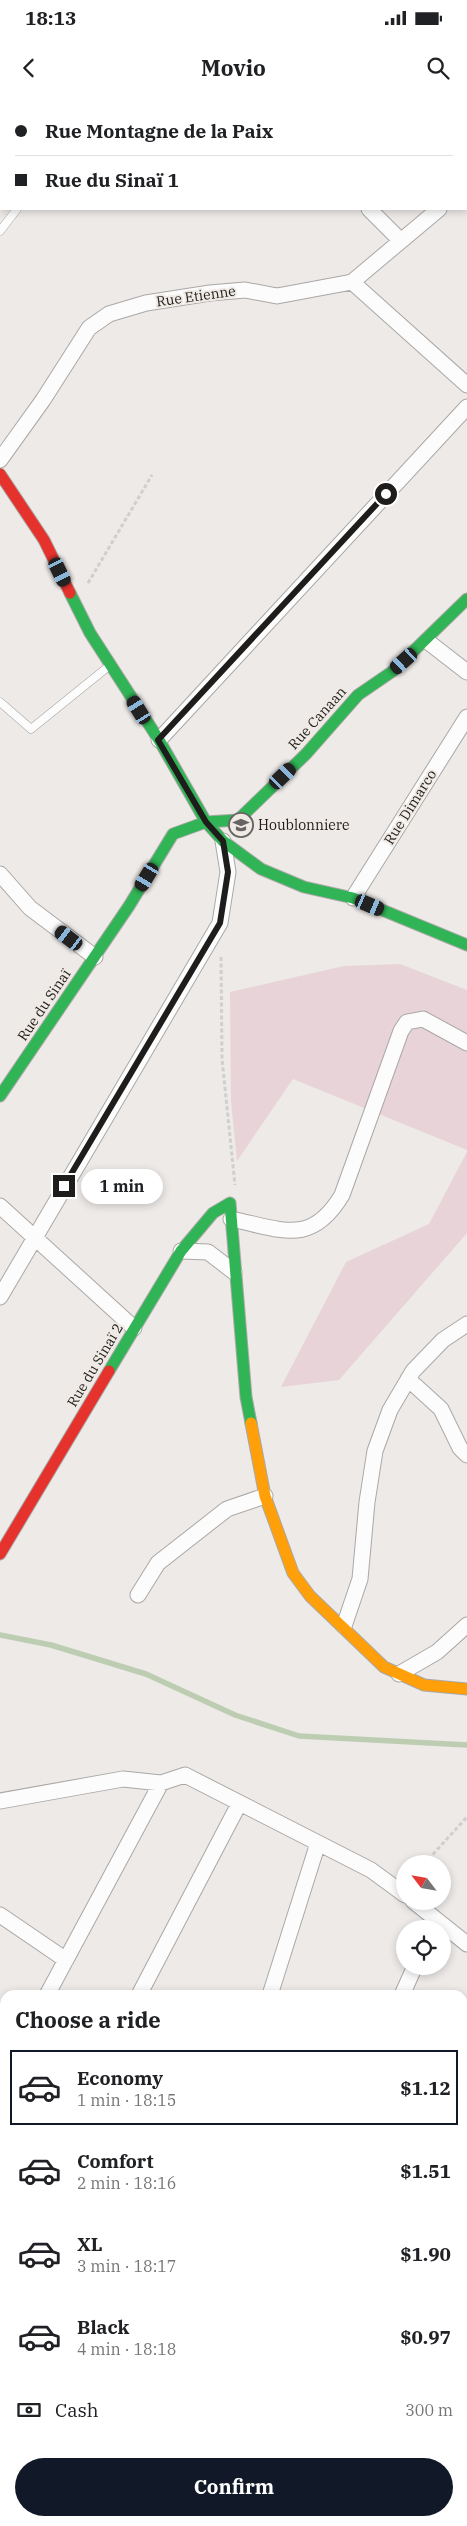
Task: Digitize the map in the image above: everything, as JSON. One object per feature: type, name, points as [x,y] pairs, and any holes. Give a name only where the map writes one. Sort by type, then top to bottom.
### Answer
[{"type":"street","points":[[370,210],[401,241]]},
{"type":"street","name":"Rue Etienne","points":[[0,460],[43,400],[89,328],[109,314],[146,303],[210,293],[245,290],[277,296],[352,282],[438,210]]},
{"type":"street","points":[[352,282],[467,385]]},
{"type":"street","points":[[158,740],[467,407]]},
{"type":"street","points":[[0,474],[44,540],[90,633],[158,740],[206,822],[223,841],[261,869],[304,887],[353,898],[467,946]]},
{"type":"street","name":"Rue Canaan","points":[[206,822],[238,820],[306,754],[358,695],[393,671],[467,599]]},
{"type":"street","points":[[427,640],[467,672]]},
{"type":"street","name":"Rue Dimarco","points":[[353,898],[467,717]]},
{"type":"street","name":"Rue du Sinaï","points":[[0,1096],[95,957],[173,834],[206,822]]},
{"type":"street","points":[[0,1297],[220,923],[228,872],[223,841]]},
{"type":"street","points":[[0,874],[30,908],[95,957]]},
{"type":"street","points":[[231,1219],[290,1231],[308,1229],[322,1222],[332,1212],[342,1195],[388,1066],[407,1022],[423,1019],[467,1043]]},
{"type":"street","points":[[230,1203],[234,1272],[246,1397],[266,1496],[293,1573],[310,1596],[344,1626],[384,1667],[424,1685],[467,1689]]},
{"type":"street","name":"Rue du Sinaï 2","points":[[0,1554],[181,1250],[213,1213],[230,1203]]},
{"type":"street","points":[[0,1206],[134,1328]]},
{"type":"street","points":[[181,1250],[208,1252],[234,1272]]},
{"type":"street","points":[[344,1626],[360,1579],[367,1502],[375,1451],[390,1410],[408,1379],[442,1340],[467,1324]]},
{"type":"street","points":[[408,1379],[441,1409],[460,1448],[467,1455]]},
{"type":"street","points":[[138,1595],[158,1563],[227,1509],[266,1496]]},
{"type":"street","points":[[399,1674],[437,1652],[467,1625]]},
{"type":"street","points":[[0,1801],[123,1779],[161,1783],[185,1775],[371,1870],[396,1888]]},
{"type":"street","points":[[50,1990],[161,1783]]},
{"type":"street","points":[[142,1990],[239,1804]]},
{"type":"street","points":[[272,1990],[318,1843]]},
{"type":"street","points":[[423,1910],[434,1920]]},
{"type":"street","points":[[0,1915],[66,1960]]},
{"type":"street","points":[[451,1933],[467,1944]]},
{"type":"street","points":[[404,1990],[410,1975]]},
{"type":"lane","points":[[0,231],[16,210]]},
{"type":"lane","points":[[0,702],[31,729],[110,664]]},
{"type":"path","points":[[76,603],[152,475]]},
{"type":"path","points":[[220,952],[222,1058],[236,1194],[230,1203]]},
{"type":"path","points":[[432,1855],[467,1817]]},
{"type":"shaded area","points":[[400,964],[467,990],[467,1150],[293,1079],[237,1161],[231,1101],[230,992],[344,966]]},
{"type":"shaded area","points":[[467,1152],[467,1233],[339,1380],[281,1387],[346,1262],[429,1224]]},
{"type":"waterway","points":[[0,1635],[51,1645],[146,1674],[235,1715],[299,1736],[467,1745]]},
{"type":"traffic: fast","points":[[70,593],[90,633],[159,740],[206,822],[223,841],[261,869],[304,887],[353,898],[467,945]]},
{"type":"traffic: fast","points":[[0,1096],[129,906],[173,834],[206,822],[238,820],[306,754],[358,695],[393,671],[467,599]]},
{"type":"traffic: fast","points":[[109,1371],[181,1251],[213,1213],[230,1203],[246,1397],[251,1423]]},
{"type":"traffic: slow","points":[[251,1423],[265,1496],[293,1573],[310,1596],[384,1667],[424,1685],[467,1689]]},
{"type":"traffic: jam","points":[[0,474],[44,540],[70,593]]},
{"type":"traffic: jam","points":[[0,1554],[109,1371]]},
{"type":"place","name":"Houblonniere","points":[[241,825]]},
{"type":"route","points":[[64,1186],[220,923],[228,872],[223,841],[206,822],[158,740],[386,494]]}]
